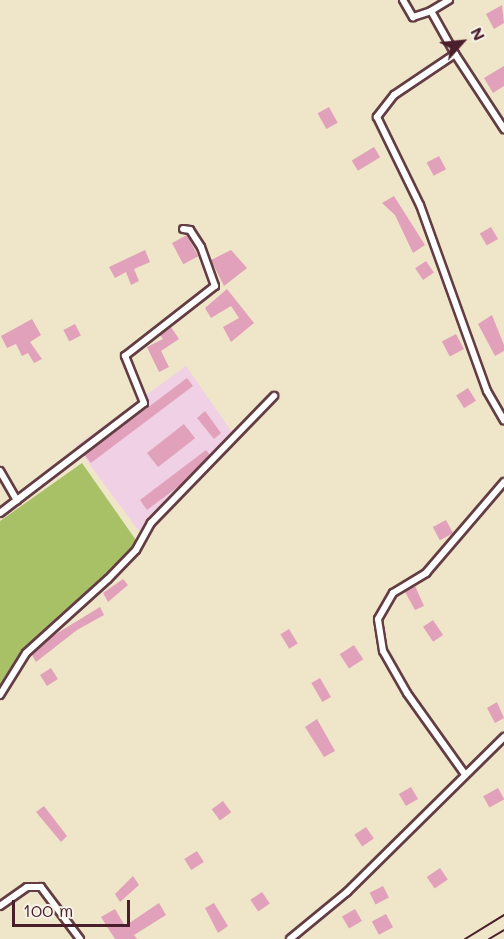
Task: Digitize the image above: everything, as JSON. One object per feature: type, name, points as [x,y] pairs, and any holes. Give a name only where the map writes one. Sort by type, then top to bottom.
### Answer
[{"type":"street","points":[[403,0],[413,17],[431,11],[449,0]]},
{"type":"street","points":[[431,11],[455,54],[504,129]]},
{"type":"street","points":[[455,54],[394,95],[377,117],[420,205],[487,391],[504,421]]},
{"type":"street","points":[[0,513],[144,403],[125,356],[215,286],[201,247],[190,230],[183,229]]},
{"type":"street","points":[[0,695],[26,653],[108,579],[136,549],[152,523],[274,396]]},
{"type":"street","points":[[0,471],[17,500]]},
{"type":"street","points":[[464,773],[407,693],[383,651],[378,619],[393,594],[426,573],[504,482]]},
{"type":"street","points":[[290,939],[347,892],[464,773],[504,737]]},
{"type":"street","points":[[0,906],[27,887],[41,887],[80,939]]},
{"type":"shaded area","points":[[186,366],[236,438],[139,531],[76,446]]},
{"type":"green space","points":[[82,463],[138,543],[27,648],[0,692],[0,521]]},
{"type":"building","points":[[502,5],[504,23],[494,29],[486,14]]},
{"type":"building","points":[[504,66],[504,86],[493,93],[484,78]]},
{"type":"building","points":[[329,107],[338,123],[326,129],[318,113]]},
{"type":"building","points":[[374,147],[380,157],[358,171],[352,160]]},
{"type":"building","points":[[439,156],[446,169],[434,176],[427,163]]},
{"type":"building","points":[[394,196],[425,245],[413,253],[395,215],[382,203]]},
{"type":"building","points":[[491,227],[498,239],[487,246],[480,234]]},
{"type":"building","points":[[187,235],[198,256],[183,264],[172,243]]},
{"type":"building","points":[[145,250],[150,262],[134,269],[139,281],[131,285],[126,272],[115,278],[109,267]]},
{"type":"building","points":[[231,250],[247,268],[224,286],[211,260]]},
{"type":"building","points":[[426,261],[434,273],[423,280],[415,268]]},
{"type":"building","points":[[227,289],[254,323],[231,342],[223,327],[239,318],[231,306],[211,318],[205,308]]},
{"type":"building","points":[[492,315],[504,345],[504,351],[495,356],[478,324]]},
{"type":"building","points":[[32,319],[41,335],[30,342],[42,359],[34,363],[28,353],[22,356],[16,344],[7,348],[1,336]]},
{"type":"building","points":[[75,324],[81,336],[69,341],[63,330]]},
{"type":"building","points":[[171,327],[179,339],[161,351],[169,367],[159,372],[147,347],[163,339],[160,335]]},
{"type":"building","points":[[456,334],[464,349],[450,357],[442,342]]},
{"type":"building","points":[[187,378],[193,386],[91,463],[85,455]]},
{"type":"building","points":[[468,388],[476,401],[464,408],[456,395]]},
{"type":"building","points":[[205,411],[221,433],[214,439],[197,418]]},
{"type":"building","points":[[184,424],[195,438],[158,467],[147,453]]},
{"type":"building","points":[[206,450],[210,455],[183,483],[147,510],[140,500]]},
{"type":"building","points":[[446,520],[453,533],[440,540],[433,527]]},
{"type":"building","points":[[123,579],[128,585],[108,602],[103,593]]},
{"type":"building","points":[[415,586],[424,606],[415,610],[405,592]]},
{"type":"building","points":[[100,607],[104,615],[77,630],[36,662],[32,655],[51,637]]},
{"type":"building","points":[[433,620],[443,635],[433,642],[423,627]]},
{"type":"building","points":[[289,629],[298,644],[289,649],[280,634]]},
{"type":"building","points":[[354,645],[363,659],[349,669],[340,654]]},
{"type":"building","points":[[51,668],[58,679],[47,686],[40,675]]},
{"type":"building","points":[[320,678],[331,697],[322,702],[311,683]]},
{"type":"building","points":[[497,702],[504,718],[495,723],[487,708]]},
{"type":"building","points":[[317,719],[335,751],[324,757],[305,727]]},
{"type":"building","points":[[411,787],[418,799],[406,806],[399,794]]},
{"type":"building","points":[[498,788],[504,800],[489,808],[483,796]]},
{"type":"building","points":[[223,801],[231,812],[220,821],[212,809]]},
{"type":"building","points":[[44,806],[67,836],[61,842],[36,812]]},
{"type":"building","points":[[366,827],[374,839],[362,846],[354,835]]},
{"type":"building","points":[[197,851],[204,862],[191,870],[184,859]]},
{"type":"building","points":[[440,868],[448,880],[435,889],[427,877]]},
{"type":"building","points":[[133,876],[139,885],[120,902],[115,894]]},
{"type":"building","points":[[383,886],[389,898],[376,904],[370,893]]},
{"type":"building","points":[[262,892],[270,904],[258,911],[250,900]]},
{"type":"building","points":[[159,903],[166,915],[134,935],[137,939],[115,939],[101,917],[115,909],[125,926]]},
{"type":"building","points":[[214,903],[228,926],[218,933],[205,908]]},
{"type":"building","points":[[355,909],[362,921],[349,929],[342,916]]},
{"type":"building","points":[[386,914],[393,927],[379,935],[372,922]]},
{"type":"railway","points":[[465,939],[504,915]]},
{"type":"railway","points":[[489,939],[504,930]]}]
